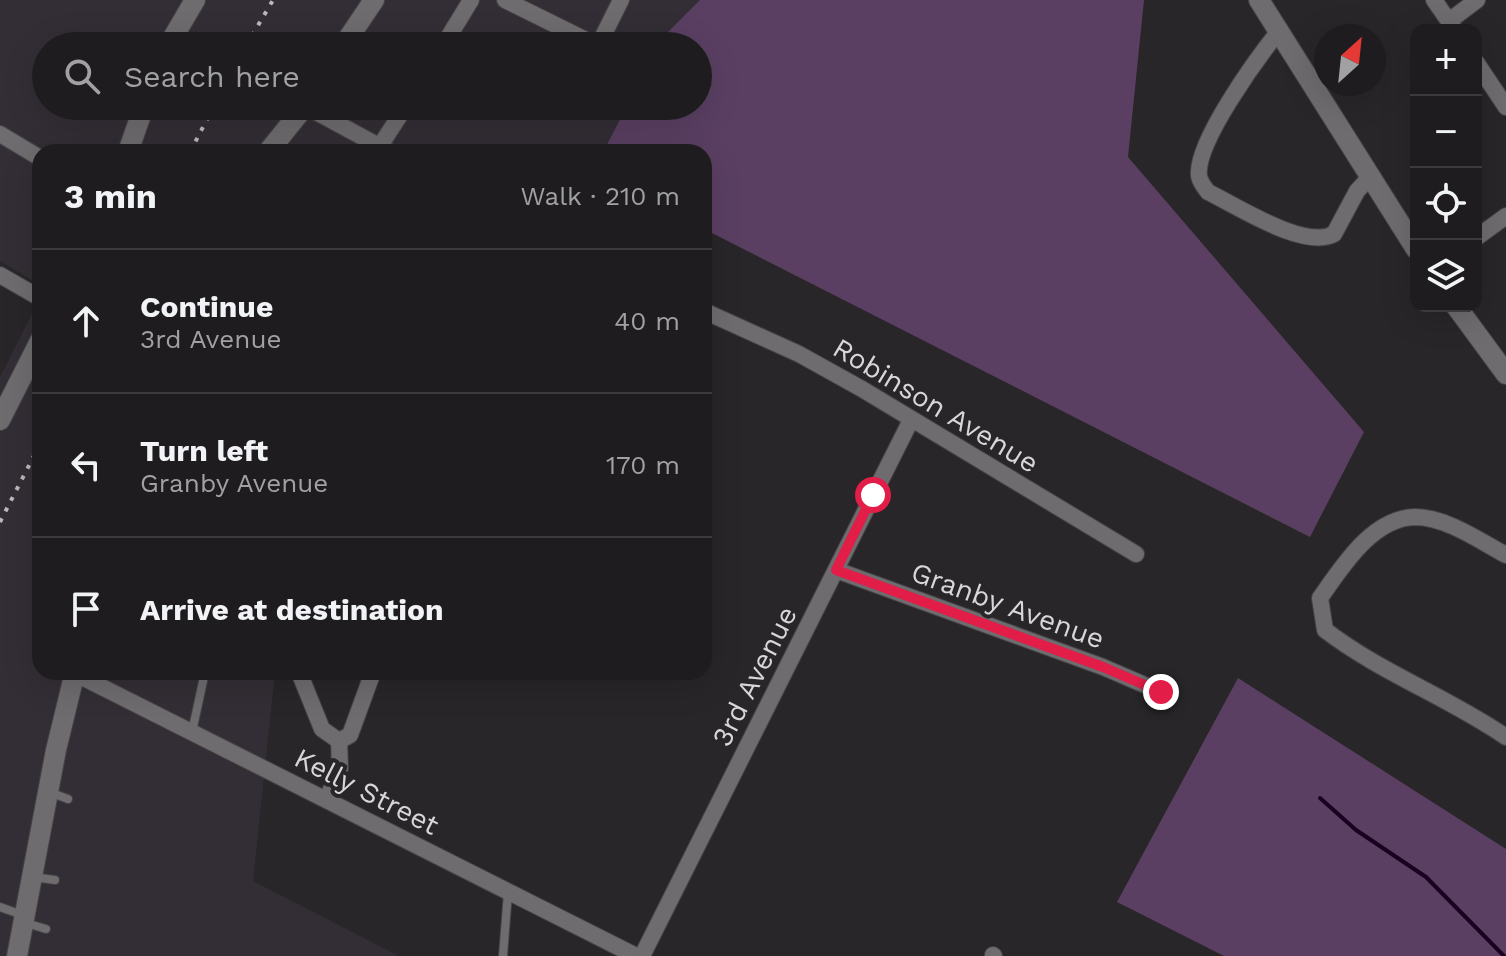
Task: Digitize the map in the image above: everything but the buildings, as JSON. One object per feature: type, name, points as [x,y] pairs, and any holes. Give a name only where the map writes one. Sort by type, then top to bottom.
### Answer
[{"type":"main road","points":[[176,32],[195,0]]},
{"type":"main road","points":[[352,32],[374,0]]},
{"type":"main road","points":[[1259,0],[1410,240]]},
{"type":"main road","points":[[131,144],[139,120]]},
{"type":"main road","points":[[274,144],[294,120]]},
{"type":"main road","points":[[1460,312],[1506,374]]},
{"type":"main road","points":[[0,420],[32,357]]},
{"type":"main road","points":[[17,956],[72,680]]},
{"type":"street","points":[[452,32],[471,0]]},
{"type":"street","points":[[505,0],[570,32]]},
{"type":"street","points":[[605,32],[621,0]]},
{"type":"street","points":[[1434,0],[1451,24]]},
{"type":"street","points":[[1453,24],[1477,0]]},
{"type":"street","points":[[1279,31],[1255,61],[1203,150],[1199,174],[1208,192],[1285,230],[1317,239],[1334,234],[1355,193],[1370,177]]},
{"type":"street","points":[[1482,70],[1504,101]]},
{"type":"street","points":[[330,120],[372,144]]},
{"type":"street","points":[[385,144],[398,120]]},
{"type":"street","points":[[0,134],[32,153]]},
{"type":"street","points":[[1482,234],[1506,216]]},
{"type":"street","points":[[0,275],[32,293]]},
{"type":"street","name":"Robinson Avenue","points":[[712,315],[799,354],[862,389],[1136,554]]},
{"type":"street","name":"3rd Avenue","points":[[639,956],[911,420]]},
{"type":"street","points":[[1506,555],[1441,523],[1417,517],[1391,523],[1346,561],[1320,598],[1325,630],[1378,665],[1478,718],[1506,737]]},
{"type":"street","name":"Granby Avenue","points":[[836,570],[1103,667],[1161,692]]},
{"type":"street","name":"Kelly Street","points":[[90,680],[639,956]]},
{"type":"street","points":[[301,680],[322,729],[339,741]]},
{"type":"street","points":[[339,741],[350,735],[370,680]]},
{"type":"street","points":[[327,799],[340,768],[339,741]]},
{"type":"lane","points":[[192,732],[203,680]]},
{"type":"lane","points":[[48,791],[68,799]]},
{"type":"lane","points":[[33,877],[55,880]]},
{"type":"lane","points":[[503,956],[508,891]]},
{"type":"lane","points":[[0,907],[46,929]]},
{"type":"shaded area","points":[[0,0],[700,0],[668,32],[32,32],[32,120],[620,120],[607,144],[32,144],[32,280],[0,261]]},
{"type":"shaded area","points":[[700,0],[1144,0],[1128,157],[1364,432],[1310,537],[712,233],[712,144],[607,144],[620,120],[712,120],[712,32],[668,32]]},
{"type":"shaded area","points":[[32,314],[32,680],[274,680],[253,881],[399,956],[0,956],[0,377]]},
{"type":"shaded area","points":[[1238,678],[1506,849],[1506,956],[1224,956],[1117,902]]},
{"type":"waterway","points":[[1320,798],[1356,830],[1426,877],[1504,956]]},
{"type":"railway","points":[[254,32],[273,0]]},
{"type":"railway","points":[[194,144],[207,120]]},
{"type":"railway","points":[[0,522],[32,460]]},
{"type":"route","points":[[873,495],[836,570],[1103,667],[1161,692]]}]
